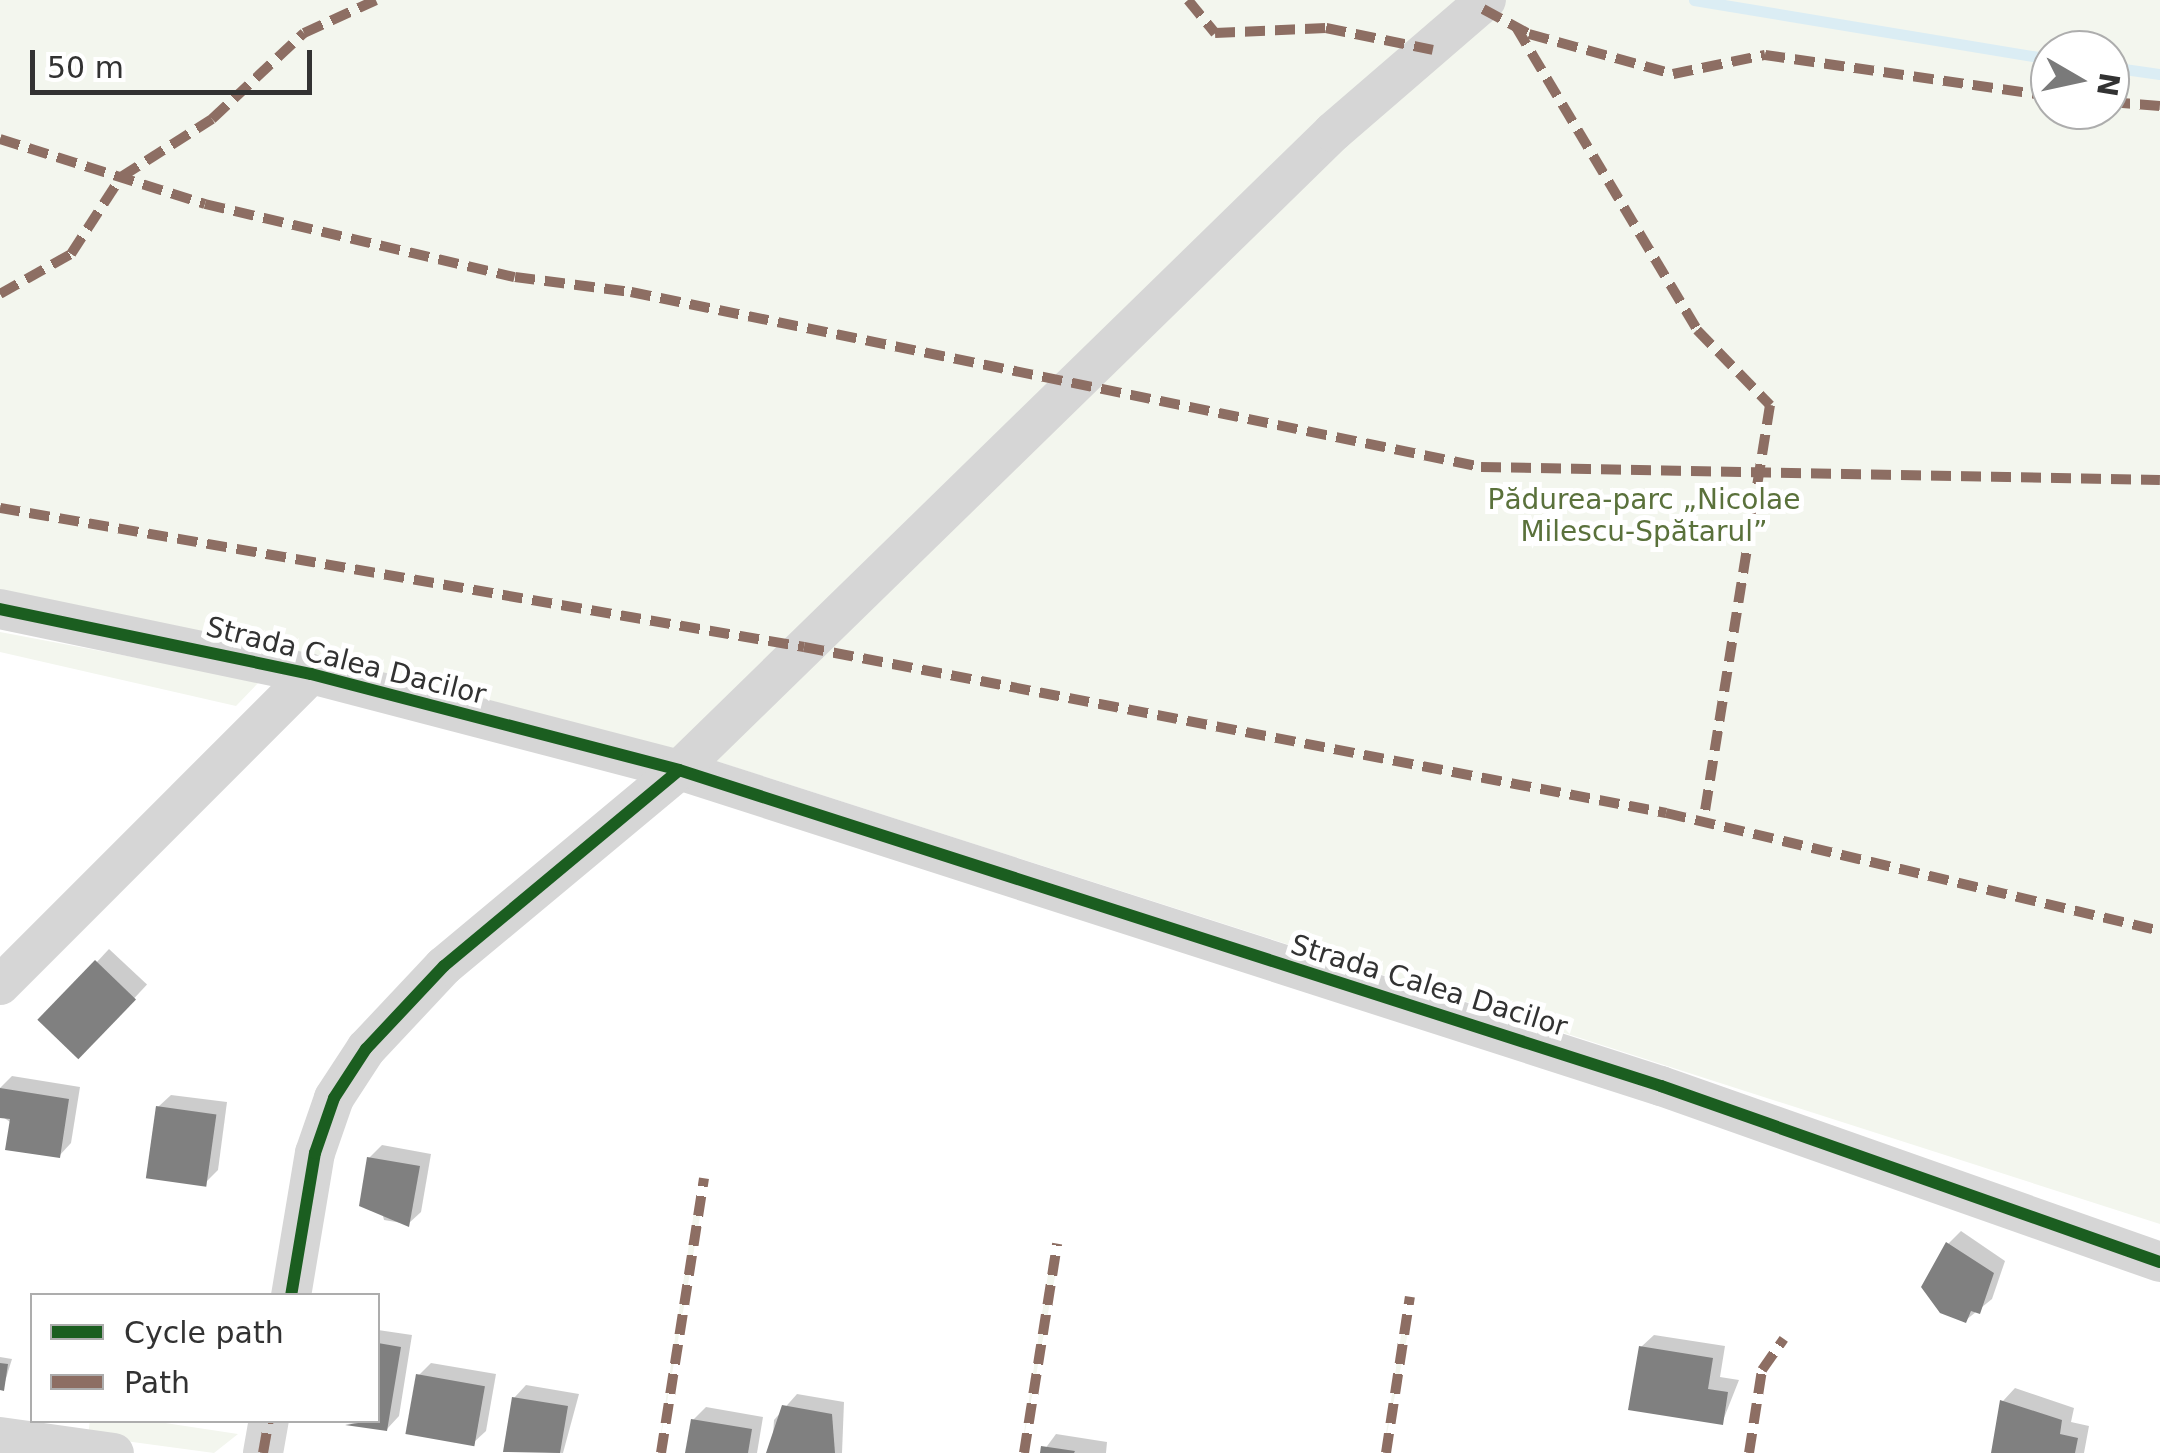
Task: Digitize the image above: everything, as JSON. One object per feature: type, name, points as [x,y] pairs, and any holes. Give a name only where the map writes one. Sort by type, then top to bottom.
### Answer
[{"type":"street","points":[[292,1293],[316,1153],[334,1098],[366,1049],[444,966],[679,770],[1276,187],[1486,0]]},
{"type":"street","name":"Strada Calea Dacilor","points":[[0,609],[312,674],[679,770],[1678,1092],[2160,1262]]},
{"type":"street","name":"Strada Calea Dacilor","points":[[0,985],[312,674]]},
{"type":"street","points":[[263,1453],[268,1423]]},
{"type":"street","points":[[0,1436],[114,1453]]},
{"type":"green space","name":"Pădurea-parc „Nicolae Milescu-Spătarul”","points":[[0,0],[2160,0],[2160,1224],[722,763],[0,591]]},
{"type":"green space","points":[[0,632],[260,681],[236,706],[0,652]]},
{"type":"green space","points":[[695,1205],[702,1205],[658,1453],[683,1284]]},
{"type":"green space","points":[[1050,1261],[1058,1261],[1021,1453],[1038,1340]]},
{"type":"green space","points":[[1404,1316],[1411,1318],[1383,1453],[1392,1394]]},
{"type":"green space","points":[[90,1423],[165,1423],[238,1434],[214,1453],[88,1436]]},
{"type":"building","points":[[95,960],[136,1000],[78,1059],[37,1020]]},
{"type":"building","points":[[0,1088],[69,1099],[60,1158],[5,1150],[10,1119],[0,1118]]},
{"type":"building","points":[[156,1106],[216,1114],[206,1187],[146,1178]]},
{"type":"building","points":[[367,1157],[420,1166],[409,1227],[359,1206]]},
{"type":"building","points":[[1946,1242],[1994,1273],[1980,1314],[1971,1311],[1966,1323],[1940,1313],[1921,1287]]},
{"type":"building","points":[[380,1343],[401,1347],[387,1431],[345,1425],[380,1423]]},
{"type":"building","points":[[1639,1346],[1713,1358],[1708,1389],[1728,1392],[1723,1425],[1628,1410]]},
{"type":"building","points":[[0,1363],[8,1364],[4,1391],[0,1390]]},
{"type":"building","points":[[416,1374],[485,1386],[474,1446],[405,1434]]},
{"type":"building","points":[[512,1397],[568,1406],[560,1453],[503,1452]]},
{"type":"building","points":[[2000,1400],[2062,1420],[2060,1434],[2078,1438],[2075,1453],[1991,1453]]},
{"type":"building","points":[[782,1405],[832,1414],[835,1453],[766,1453]]},
{"type":"building","points":[[691,1419],[752,1429],[748,1453],[685,1453]]},
{"type":"building","points":[[1041,1446],[1075,1451],[1040,1453]]},
{"type":"waterway","points":[[1694,0],[2030,56]]},
{"type":"waterway","points":[[2130,70],[2160,74]]},
{"type":"marked path","points":[[0,294],[71,254],[121,177],[212,119],[304,33],[376,0]]},
{"type":"marked path","points":[[1188,0],[1215,33],[1326,28],[1433,50]]},
{"type":"marked path","points":[[1483,9],[1529,34],[1673,74],[1765,55],[2030,93]]},
{"type":"marked path","points":[[1516,27],[1697,330],[1770,405],[1703,822]]},
{"type":"marked path","points":[[2130,104],[2160,106]]},
{"type":"marked path","points":[[0,139],[205,204],[515,277],[631,292],[1481,467],[2160,480]]},
{"type":"marked path","points":[[0,508],[804,647],[1666,813],[2160,931]]},
{"type":"marked path","points":[[661,1453],[704,1178]]},
{"type":"marked path","points":[[1024,1453],[1057,1244]]},
{"type":"marked path","points":[[1386,1453],[1410,1297]]},
{"type":"marked path","points":[[1749,1453],[1762,1370],[1784,1339]]},
{"type":"marked path","points":[[263,1453],[268,1423]]},
{"type":"cycle path","points":[[0,609],[311,674],[679,770],[1661,1086],[2160,1262]]},
{"type":"cycle path","points":[[292,1293],[315,1153],[334,1098],[366,1049],[444,966],[679,770]]}]
